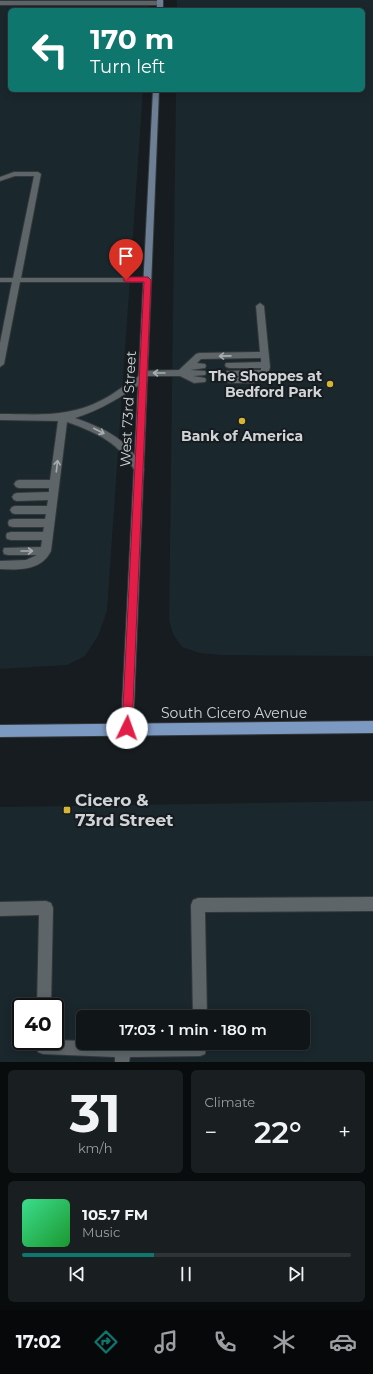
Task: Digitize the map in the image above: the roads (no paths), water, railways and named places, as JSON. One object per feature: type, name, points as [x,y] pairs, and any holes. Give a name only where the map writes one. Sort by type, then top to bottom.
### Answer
[{"type":"main road","name":"South Cicero Avenue","points":[[0,730],[373,727]]},
{"type":"street","name":"West 73rd Street","points":[[127,728],[156,92]]},
{"type":"lane","points":[[0,3],[160,1]]},
{"type":"lane","points":[[0,179],[14,174],[38,174],[0,364]]},
{"type":"lane","points":[[0,280],[148,280]]},
{"type":"lane","points":[[230,373],[265,369],[260,306]]},
{"type":"lane","points":[[182,373],[199,356],[264,355]]},
{"type":"lane","points":[[0,417],[63,417],[103,404],[143,375],[182,373],[194,380],[202,373],[190,366]]},
{"type":"lane","points":[[63,417],[101,432],[115,440],[128,452],[139,470]]},
{"type":"lane","points":[[0,565],[24,565],[35,562],[43,557],[46,551],[63,417]]},
{"type":"lane","points":[[19,484],[54,484]]},
{"type":"lane","points":[[17,497],[53,496]]},
{"type":"lane","points":[[15,510],[51,510]]},
{"type":"lane","points":[[13,523],[50,523]]},
{"type":"lane","points":[[10,536],[48,536]]},
{"type":"lane","points":[[8,551],[46,551]]},
{"type":"lane","points":[[200,1010],[198,905],[373,904]]},
{"type":"lane","points":[[0,909],[46,908],[44,998]]},
{"type":"lane","points":[[64,1049],[122,1056],[189,1050]]},
{"type":"place","name":"The Shoppes at Bedford Park","points":[[330,384]]},
{"type":"place","name":"Bank of America","points":[[242,421]]},
{"type":"place","name":"Cicero & 73rd Street","points":[[67,810]]}]
